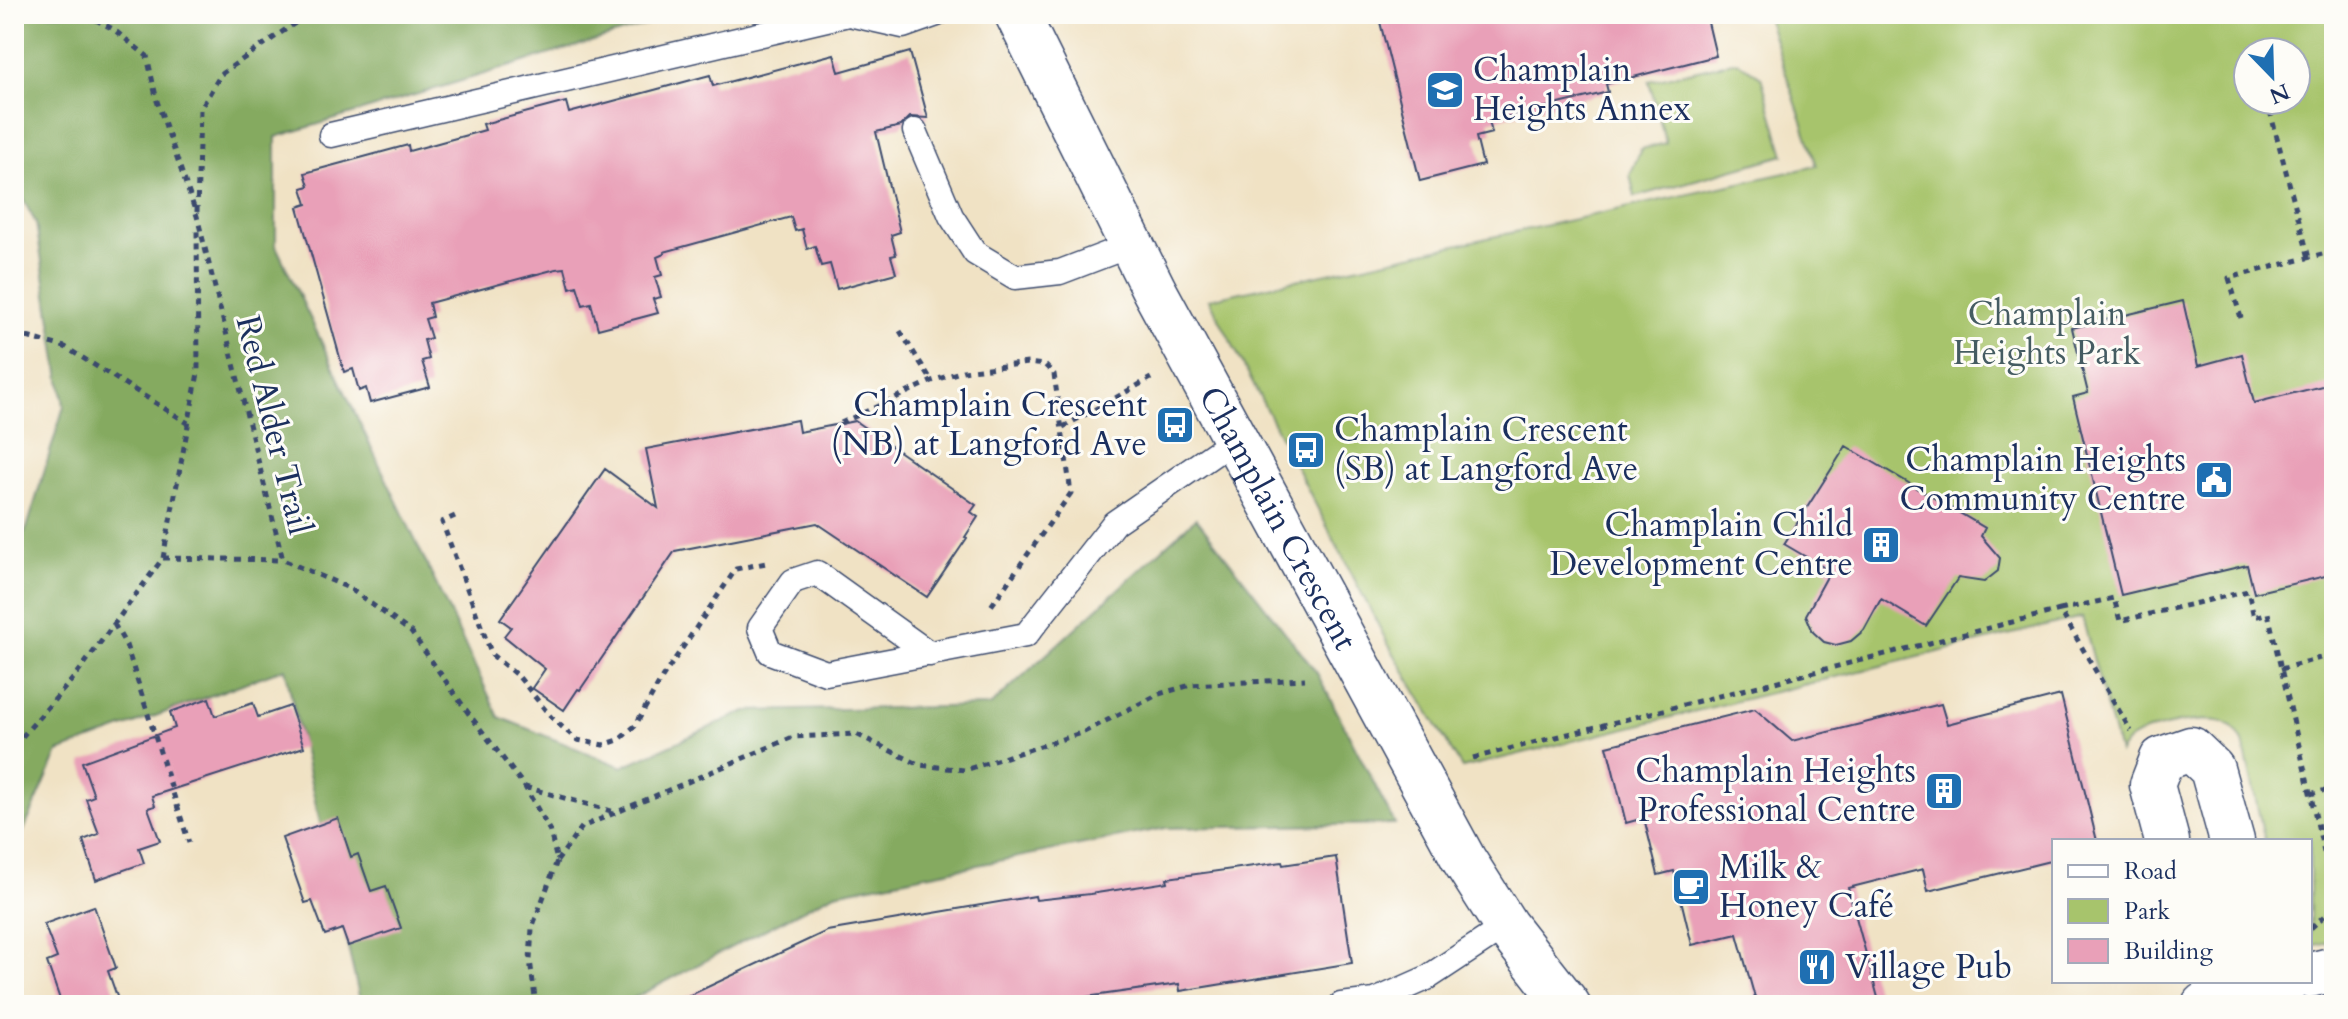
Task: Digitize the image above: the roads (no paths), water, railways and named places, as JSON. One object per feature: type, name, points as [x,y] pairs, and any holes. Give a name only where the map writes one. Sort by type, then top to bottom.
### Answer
[{"type":"street","name":"Champlain Crescent","points":[[1017,14],[1131,245],[1234,440],[1464,860],[1506,926],[1568,1005]]},
{"type":"street","points":[[2166,839],[2152,785],[2162,759],[2191,749],[2212,769],[2231,839]]},
{"type":"street","points":[[2312,974],[2334,969]]},
{"type":"street","points":[[2207,996],[2274,983]]},
{"type":"lane","points":[[331,135],[848,14],[903,26],[937,14]]},
{"type":"lane","points":[[915,131],[951,216],[975,253],[1015,277],[1060,272],[1131,245]]},
{"type":"lane","points":[[930,654],[817,573],[793,581],[760,628],[770,652],[826,673],[930,654],[1026,635],[1114,523],[1234,440]]},
{"type":"lane","points":[[1341,1005],[1375,1001],[1427,978],[1506,926]]},
{"type":"place","name":"Champlain Heights Annex","points":[[1445,90]]},
{"type":"place","name":"Champlain Crescent (NB) at Langford Ave","points":[[1175,425]]},
{"type":"place","name":"Champlain Crescent (SB) at Langford Ave","points":[[1306,450]]},
{"type":"place","name":"Champlain Heights Community Centre","points":[[2214,480]]},
{"type":"place","name":"Champlain Child Development Centre","points":[[1881,545]]},
{"type":"place","name":"Champlain Heights Professional Centre","points":[[1944,791]]},
{"type":"place","name":"Milk & Honey Café","points":[[1691,887]]},
{"type":"place","name":"Village Pub","points":[[1817,967]]},
{"type":"park label","name":"Champlain Heights Park","points":[[2047,334]]}]
